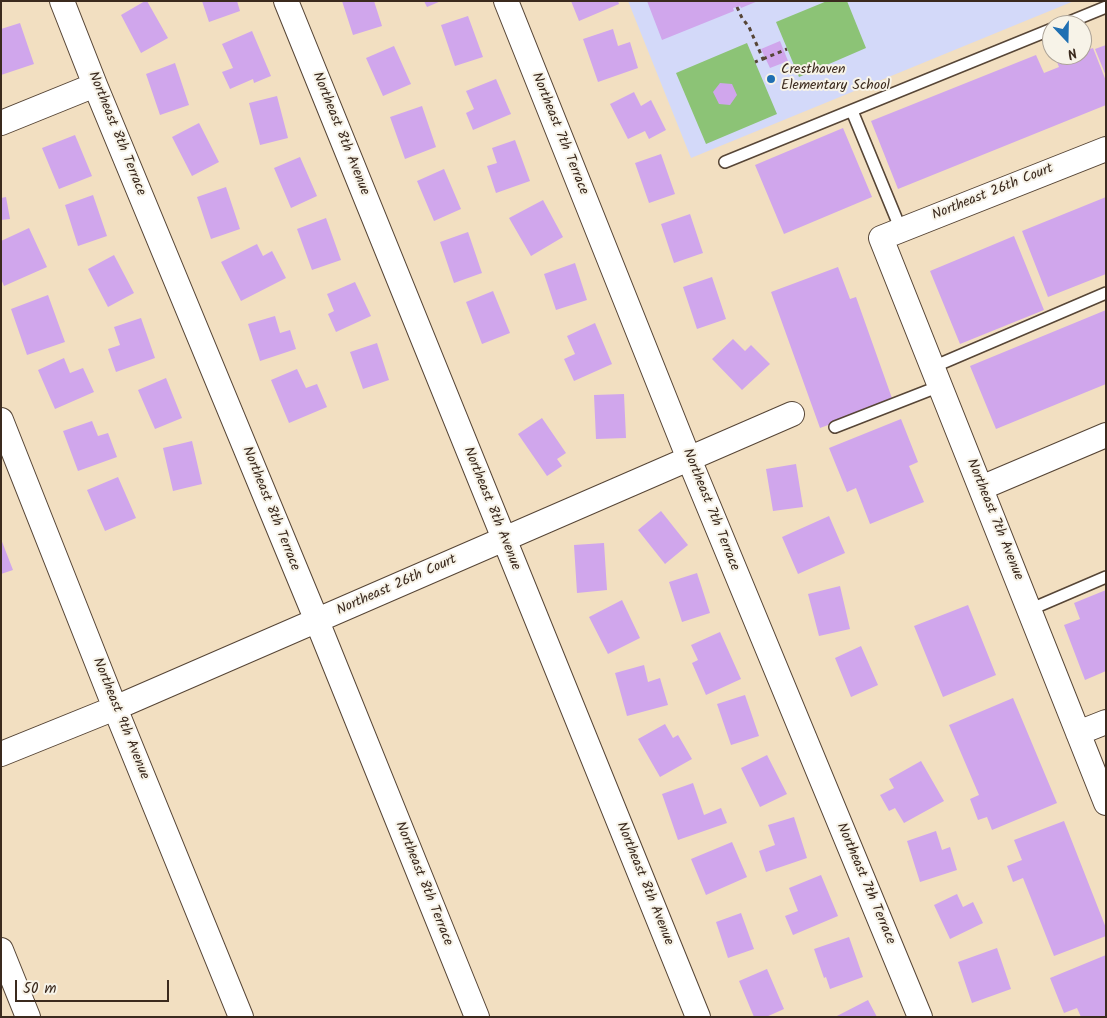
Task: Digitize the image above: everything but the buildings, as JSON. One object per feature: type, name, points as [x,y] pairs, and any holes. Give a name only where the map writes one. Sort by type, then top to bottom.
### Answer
[{"type":"street","name":"Northeast 8th Terrace","points":[[62,1],[317,621],[476,1017]]},
{"type":"street","name":"Northeast 8th Avenue","points":[[286,1],[698,1017]]},
{"type":"street","name":"Northeast 7th Terrace","points":[[506,1],[688,459],[920,1017]]},
{"type":"street","points":[[1,123],[95,85]]},
{"type":"street","name":"Northeast 26th Court","points":[[891,234],[1106,148]]},
{"type":"street","name":"Northeast 7th Avenue","points":[[891,234],[936,377],[1106,803]]},
{"type":"street","name":"Northeast 26th Court","points":[[1,754],[115,708],[792,414]]},
{"type":"street","name":"Northeast 9th Avenue","points":[[1,420],[115,708],[241,1017]]},
{"type":"street","points":[[981,488],[1106,435]]},
{"type":"street","points":[[1078,733],[1106,722]]},
{"type":"street","points":[[1,950],[28,1017]]},
{"type":"lane","points":[[1086,15],[1106,7]]},
{"type":"lane","points":[[725,162],[1042,33]]},
{"type":"lane","points":[[852,110],[891,234]]},
{"type":"lane","points":[[835,427],[1106,293]]},
{"type":"lane","points":[[1029,610],[1106,577]]},
{"type":"path","points":[[737,7],[749,27],[762,59]]},
{"type":"path","points":[[755,62],[787,49]]},
{"type":"shaded area","name":"Cresthaven Elementary School","points":[[628,1],[1074,1],[691,158]]},
{"type":"green space","points":[[827,1],[847,1],[866,48],[799,77],[776,22]]},
{"type":"green space","points":[[747,43],[777,114],[706,144],[676,73]]},
{"type":"place","name":"Cresthaven Elementary School","points":[[771,79]]}]
